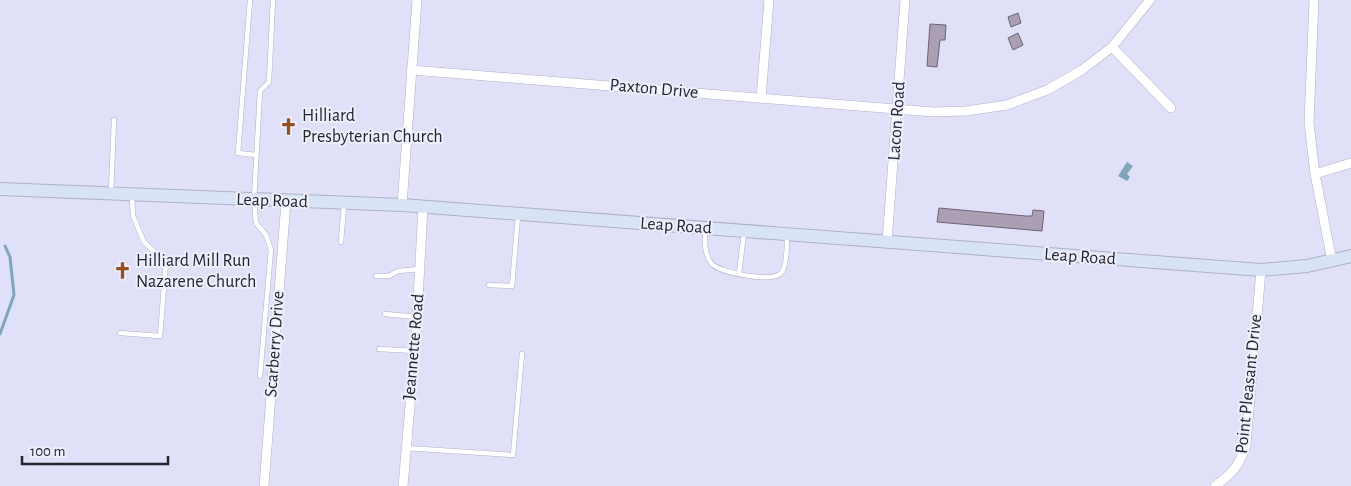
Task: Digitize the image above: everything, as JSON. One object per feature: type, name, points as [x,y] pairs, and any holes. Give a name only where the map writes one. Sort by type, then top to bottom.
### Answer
[{"type":"street","points":[[402,205],[416,0]]},
{"type":"street","points":[[762,98],[769,0]]},
{"type":"street","name":"Lacon Road","points":[[887,242],[905,0]]},
{"type":"street","name":"Paxton Drive","points":[[411,70],[933,112],[966,111],[1007,105],[1047,90],[1082,70],[1112,47],[1150,0]]},
{"type":"street","points":[[1314,0],[1309,123],[1315,174],[1332,260]]},
{"type":"street","points":[[1112,47],[1171,108]]},
{"type":"street","points":[[1315,174],[1351,164]]},
{"type":"street","name":"Leap Road","points":[[0,189],[402,205],[1260,270],[1307,266],[1351,256]]},
{"type":"street","name":"Scarberry Drive","points":[[264,486],[286,201]]},
{"type":"street","name":"Jeannette Road","points":[[403,486],[415,351],[424,207]]},
{"type":"street","name":"Point Pleasant Drive","points":[[1215,486],[1229,476],[1240,462],[1246,445],[1260,270]]},
{"type":"lane","points":[[250,0],[238,153],[256,155]]},
{"type":"lane","points":[[260,376],[271,250],[266,235],[256,223],[254,200],[260,91],[269,82],[273,0]]},
{"type":"lane","points":[[111,194],[114,120]]},
{"type":"lane","points":[[120,333],[160,336],[166,276],[166,262],[144,242],[133,216],[132,195]]},
{"type":"lane","points":[[341,242],[344,203]]},
{"type":"lane","points":[[489,285],[512,286],[518,214]]},
{"type":"lane","points":[[705,229],[706,249],[711,263],[720,269],[739,274],[770,277],[779,275],[784,269],[787,235]]},
{"type":"lane","points":[[739,274],[744,232]]},
{"type":"lane","points":[[376,276],[389,276],[398,271],[421,268]]},
{"type":"lane","points":[[385,314],[417,317]]},
{"type":"lane","points":[[379,349],[415,351]]},
{"type":"lane","points":[[406,448],[513,454],[522,354]]},
{"type":"water","points":[[1127,162],[1133,166],[1127,174],[1130,177],[1127,181],[1118,176]]},
{"type":"building","points":[[1018,13],[1021,23],[1011,27],[1008,17]]},
{"type":"building","points":[[930,24],[946,25],[945,40],[940,40],[937,67],[927,66]]},
{"type":"building","points":[[1018,33],[1023,45],[1013,50],[1008,38]]},
{"type":"building","points":[[939,208],[1026,216],[1032,216],[1033,210],[1044,211],[1042,231],[937,222]]},
{"type":"waterway","points":[[0,334],[14,295],[10,257],[5,246]]},
{"type":"place","name":"Hilliard Presbyterian Church","points":[[288,126]]},
{"type":"place","name":"Hilliard Mill Run Nazarene Church","points":[[122,271]]}]
